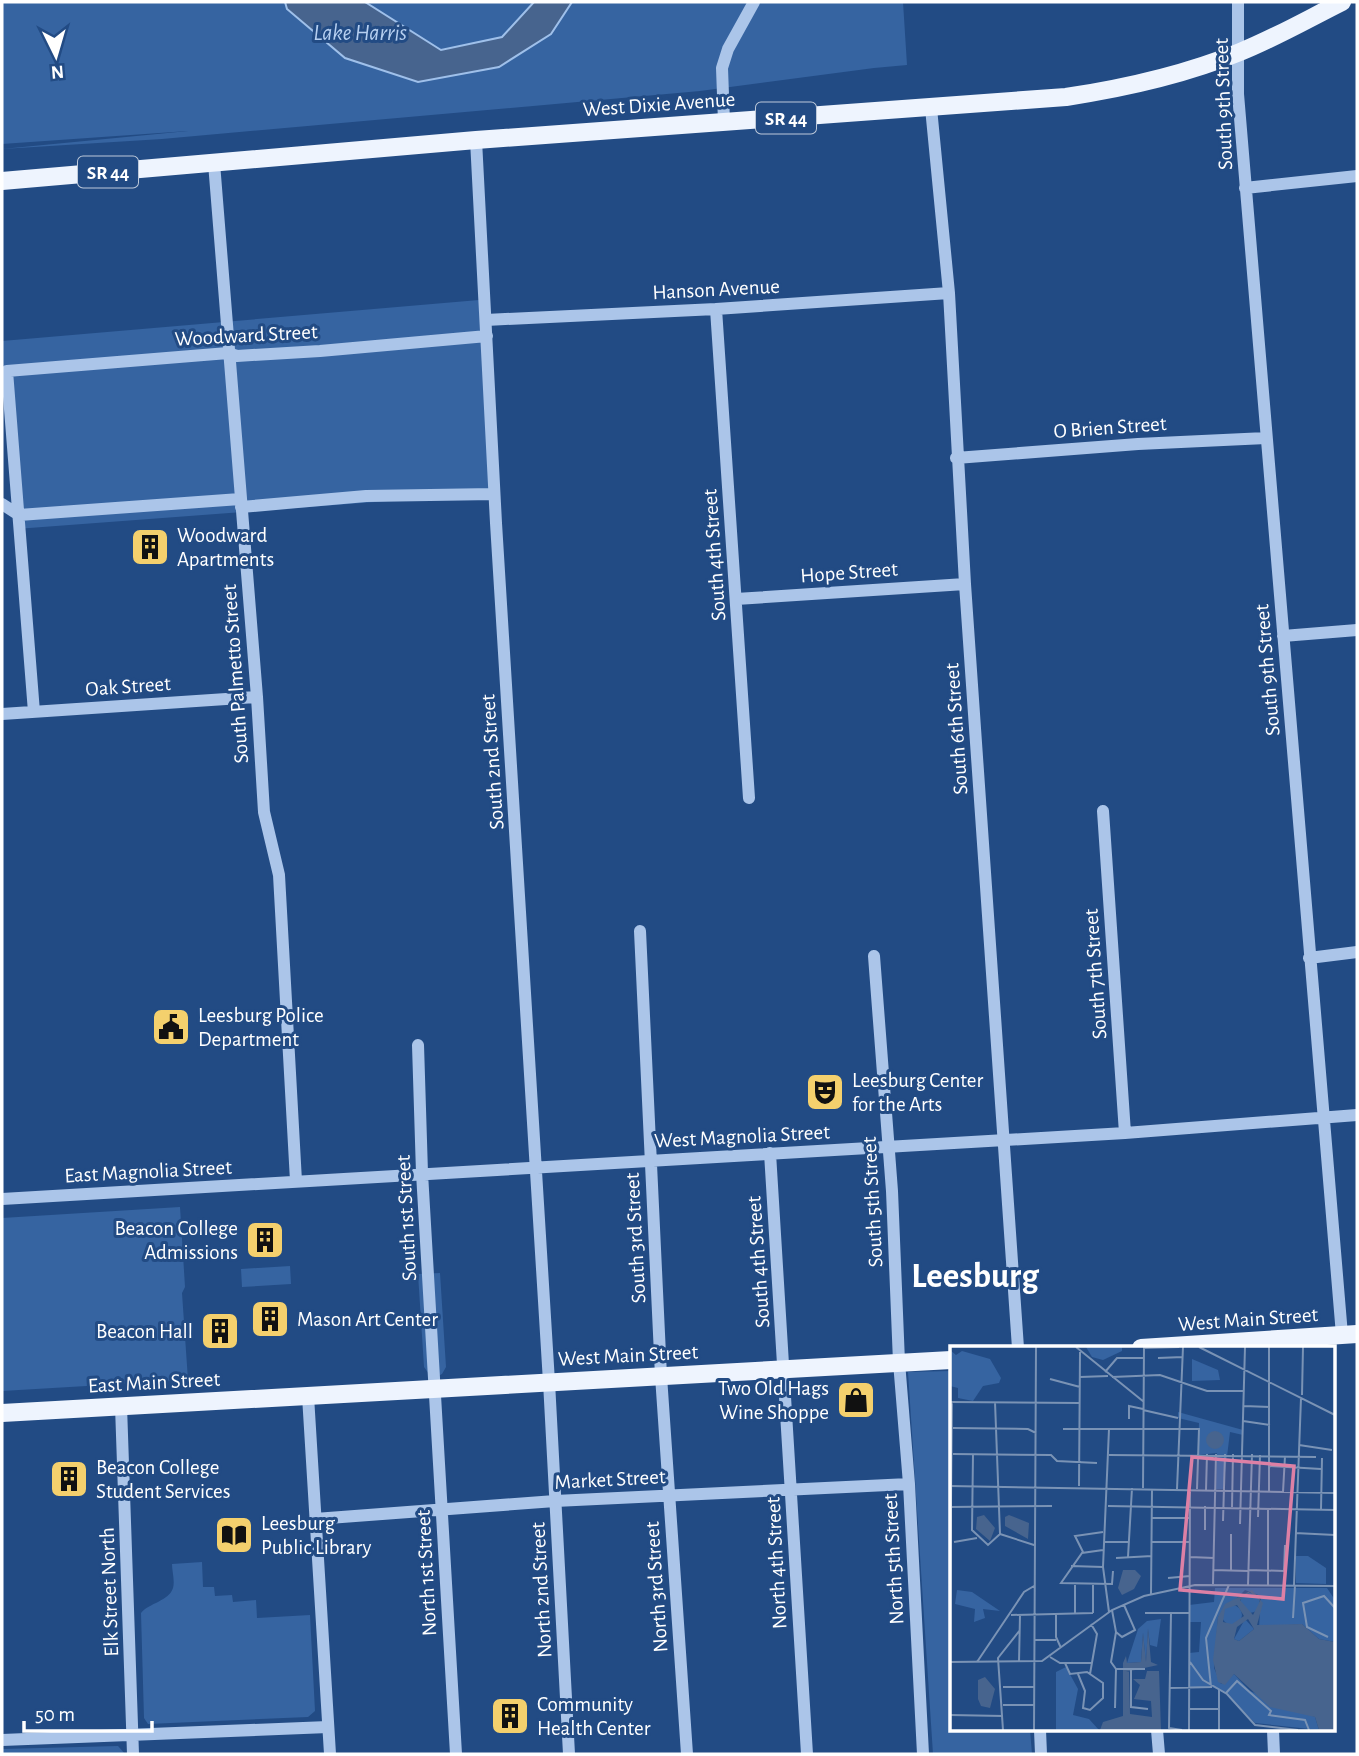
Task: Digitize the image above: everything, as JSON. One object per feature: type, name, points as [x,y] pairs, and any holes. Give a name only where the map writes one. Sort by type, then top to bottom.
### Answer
[{"type":"main road","name":"West Dixie Avenue","points":[[214,163],[476,140],[931,108],[1100,92],[1173,75],[1238,53],[1342,2]]},
{"type":"main road","name":"SR 44","points":[[2,181],[214,163]]},
{"type":"main road","name":"West Main Street","points":[[1215,1346],[1350,1335]]},
{"type":"main road","name":"West Main Street","points":[[308,1396],[950,1360]]},
{"type":"main road","name":"East Main Street","points":[[2,1413],[308,1396]]},
{"type":"street","points":[[724,122],[722,68],[727,49],[754,2]]},
{"type":"street","name":"South 9th Street","points":[[1238,2],[1238,94],[1266,438],[1324,1118],[1350,1335]]},
{"type":"street","name":"South 6th Street","points":[[931,108],[948,293],[956,458],[1018,1346]]},
{"type":"street","name":"South 2nd Street","points":[[476,140],[494,494],[549,1382]]},
{"type":"street","name":"South Palmetto Street","points":[[214,163],[264,813],[279,875],[296,1181]]},
{"type":"street","points":[[1245,188],[1357,176]]},
{"type":"street","name":"Hanson Avenue","points":[[486,320],[716,309],[948,293]]},
{"type":"street","name":"South 4th Street","points":[[716,309],[749,798]]},
{"type":"street","name":"Woodward Street","points":[[19,515],[7,371],[228,353],[237,356],[320,351],[486,335]]},
{"type":"street","name":"O Brien Street","points":[[956,458],[1138,444],[1266,438]]},
{"type":"street","points":[[2,504],[19,515],[366,496],[494,494]]},
{"type":"street","points":[[19,515],[34,712]]},
{"type":"street","name":"Hope Street","points":[[736,599],[965,584]]},
{"type":"street","points":[[1283,636],[1357,630]]},
{"type":"street","name":"Oak Street","points":[[2,714],[257,697]]},
{"type":"street","name":"South 7th Street","points":[[1103,811],[1125,1133]]},
{"type":"street","name":"South 3rd Street","points":[[640,931],[661,1376]]},
{"type":"street","points":[[1310,958],[1357,953]]},
{"type":"street","name":"South 5th Street","points":[[874,956],[890,1147],[899,1363]]},
{"type":"street","name":"South 1st Street","points":[[418,1045],[422,1173],[435,1389]]},
{"type":"street","name":"West Magnolia Street","points":[[296,1181],[1125,1133],[1357,1115]]},
{"type":"street","name":"South 4th Street","points":[[770,1153],[784,1369]]},
{"type":"street","name":"East Magnolia Street","points":[[2,1199],[296,1181]]},
{"type":"street","name":"North 5th Street","points":[[899,1363],[909,1484],[923,1754]]},
{"type":"street","name":"North 4th Street","points":[[784,1369],[807,1754]]},
{"type":"street","name":"North 3rd Street","points":[[661,1376],[687,1754]]},
{"type":"street","name":"North 2nd Street","points":[[549,1382],[569,1754]]},
{"type":"street","name":"North 1st Street","points":[[435,1389],[456,1754]]},
{"type":"street","points":[[308,1396],[330,1754]]},
{"type":"street","name":"Elk Street North","points":[[121,1406],[133,1754]]},
{"type":"street","name":"Market Street","points":[[315,1519],[555,1501],[909,1484]]},
{"type":"street","points":[[2,1740],[328,1727]]},
{"type":"street","points":[[1040,1732],[1041,1754]]},
{"type":"street","points":[[1157,1732],[1159,1754]]},
{"type":"street","points":[[1273,1732],[1274,1754]]},
{"type":"shaded area","points":[[2,2],[285,2],[287,9],[345,58],[419,82],[551,34],[572,2],[903,2],[907,65],[700,91],[162,139],[2,149],[188,131],[2,144]]},
{"type":"shaded area","points":[[365,2],[534,2],[502,37],[441,50]]},
{"type":"shaded area","points":[[479,300],[495,493],[16,529],[2,383],[2,341]]},
{"type":"shaded area","points":[[180,1207],[188,1380],[2,1391],[2,1218]]},
{"type":"shaded area","points":[[290,1266],[291,1284],[242,1287],[241,1269]]},
{"type":"shaded area","points":[[440,1273],[446,1367],[442,1374],[436,1377],[429,1374],[424,1367],[418,1274]]},
{"type":"shaded area","points":[[950,1371],[950,1732],[1030,1732],[1032,1754],[933,1754],[908,1372]]},
{"type":"shaded area","points":[[202,1562],[203,1587],[214,1587],[215,1596],[232,1595],[233,1602],[256,1600],[257,1618],[310,1615],[315,1711],[308,1717],[148,1724],[144,1718],[141,1613],[171,1592],[174,1582],[172,1564]]},
{"type":"shaded area","points":[[118,1746],[125,1754],[2,1754],[2,1749]]},
{"type":"water","name":"Lake Harris","points":[[285,2],[365,2],[441,50],[502,37],[534,2],[572,2],[551,34],[499,67],[418,82],[345,58],[287,9]]},
{"type":"place","name":"Woodward Apartments","points":[[150,547]]},
{"type":"place","name":"Leesburg Police Department","points":[[171,1027]]},
{"type":"place","name":"Leesburg Center for the Arts","points":[[825,1092]]},
{"type":"place","name":"Beacon College Admissions","points":[[265,1240]]},
{"type":"place","name":"Mason Art Center","points":[[270,1319]]},
{"type":"place","name":"Beacon Hall","points":[[220,1331]]},
{"type":"place","name":"Two Old Hags Wine Shoppe","points":[[856,1400]]},
{"type":"place","name":"Beacon College Student Services","points":[[69,1479]]},
{"type":"place","name":"Leesburg Public Library","points":[[234,1535]]},
{"type":"place","name":"Community Health Center","points":[[510,1716]]},
{"type":"district","name":"Leesburg","points":[[975,1275]]}]
